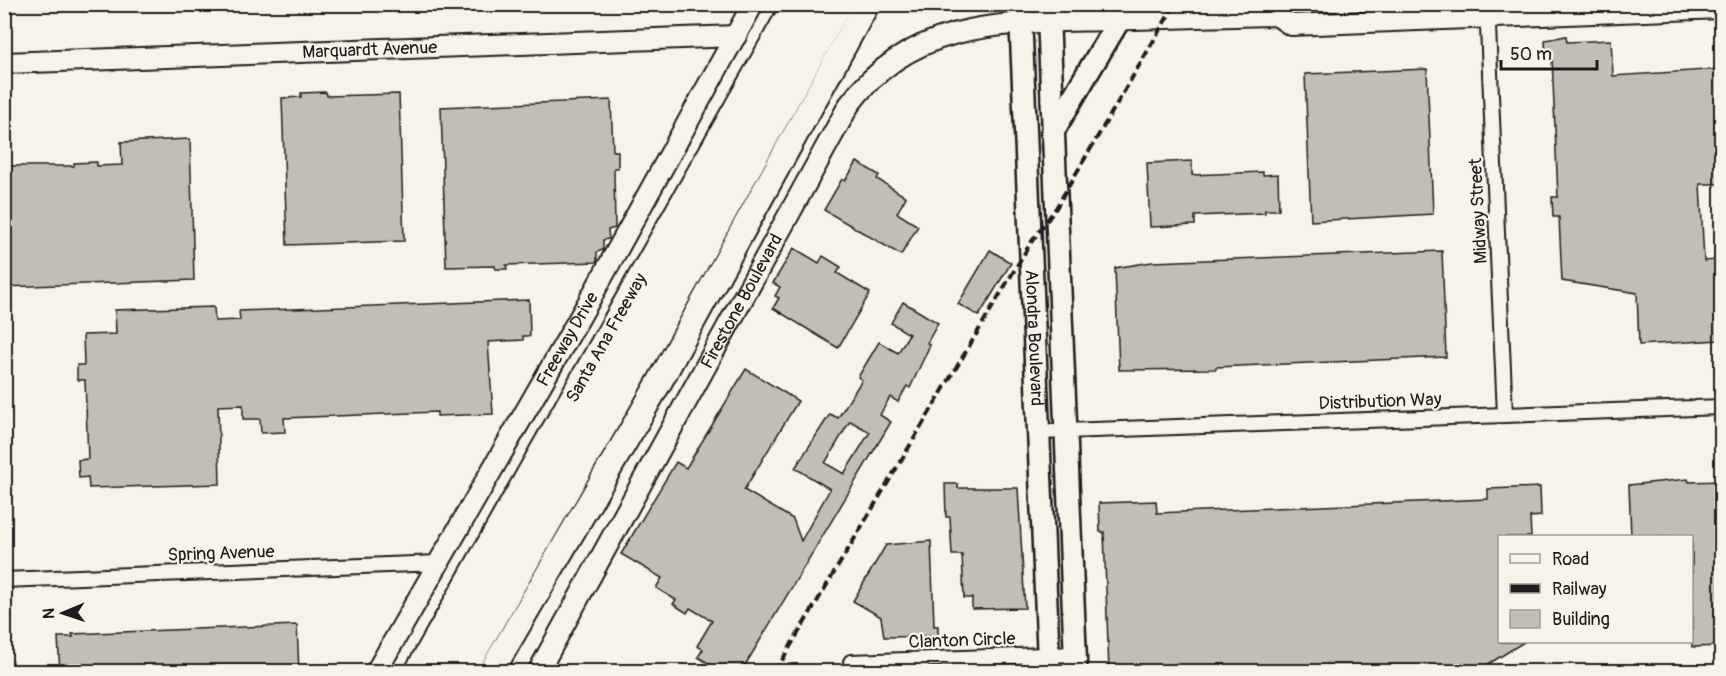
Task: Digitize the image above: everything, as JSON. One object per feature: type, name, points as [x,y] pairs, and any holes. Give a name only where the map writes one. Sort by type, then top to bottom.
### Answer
[{"type":"highway","name":"Santa Ana Freeway","points":[[420,665],[795,4]]},
{"type":"highway","points":[[442,672],[818,4]]},
{"type":"highway","points":[[463,672],[640,364],[840,4]]},
{"type":"highway","points":[[491,672],[659,383],[867,4]]},
{"type":"main road","points":[[1052,133],[1119,12]]},
{"type":"main road","name":"Alondra Boulevard","points":[[1048,13],[1075,663]]},
{"type":"main road","name":"Alondra Boulevard","points":[[1020,14],[1049,663]]},
{"type":"street","name":"Freeway Drive","points":[[376,672],[753,4]]},
{"type":"street","points":[[1020,14],[1282,10],[1291,25],[1487,11],[1722,8]]},
{"type":"street","name":"Midway Street","points":[[1487,11],[1505,415]]},
{"type":"street","name":"Firestone Boulevard","points":[[538,672],[844,113],[861,88],[894,59],[939,37],[1020,14]]},
{"type":"street","name":"Marquardt Avenue","points":[[4,63],[736,36]]},
{"type":"street","name":"Distribution Way","points":[[1039,432],[1722,407]]},
{"type":"street","name":"Spring Avenue","points":[[4,580],[439,563]]},
{"type":"street","name":"Clanton Circle","points":[[851,662],[1075,663]]},
{"type":"building","points":[[1566,36],[1567,42],[1611,40],[1613,76],[1722,69],[1722,184],[1700,184],[1704,261],[1716,260],[1719,340],[1639,345],[1637,293],[1562,281],[1559,217],[1553,217],[1552,197],[1558,197],[1552,59],[1546,59],[1545,40]]},
{"type":"building","points":[[1427,69],[1433,214],[1311,221],[1305,74]]},
{"type":"building","points":[[326,92],[327,96],[399,94],[404,241],[287,245],[282,98],[301,97],[301,93]]},
{"type":"building","points":[[611,100],[613,151],[618,151],[618,168],[614,168],[615,228],[608,230],[609,239],[603,240],[603,250],[597,252],[597,262],[506,265],[507,269],[495,269],[495,266],[446,267],[441,107]]},
{"type":"building","points":[[190,139],[194,280],[4,287],[4,166],[74,166],[74,163],[97,162],[97,166],[122,165],[121,142]]},
{"type":"building","points":[[1192,161],[1192,175],[1263,172],[1263,175],[1278,174],[1279,210],[1265,210],[1265,213],[1195,216],[1195,225],[1150,227],[1147,163]]},
{"type":"building","points":[[857,162],[879,175],[877,179],[906,197],[897,213],[918,226],[901,255],[824,210],[842,179],[845,181]]},
{"type":"building","points":[[794,248],[819,263],[823,256],[841,267],[837,273],[870,293],[838,348],[773,308],[779,298],[775,296],[780,287],[773,283]]},
{"type":"building","points":[[990,250],[1011,263],[979,316],[958,304]]},
{"type":"building","points":[[1442,251],[1446,357],[1216,367],[1216,369],[1119,370],[1115,268],[1152,262]]},
{"type":"building","points":[[529,300],[530,336],[523,336],[523,340],[488,342],[493,414],[437,416],[437,412],[284,418],[285,432],[261,433],[260,419],[243,419],[243,405],[218,406],[220,484],[89,488],[88,477],[79,478],[78,460],[88,459],[85,380],[77,380],[77,365],[84,365],[83,335],[116,334],[115,310],[214,307],[215,321],[240,320],[239,311]]},
{"type":"building","points":[[903,302],[938,323],[927,343],[930,345],[910,388],[907,386],[898,402],[890,397],[880,415],[891,422],[741,672],[723,672],[698,657],[703,649],[697,646],[712,621],[690,608],[687,613],[673,604],[676,600],[656,588],[662,578],[621,554],[676,462],[686,468],[746,369],[798,401],[744,490],[793,519],[801,541],[830,489],[795,468],[830,414],[838,418],[862,380],[858,377],[879,342],[898,353],[909,334],[891,323]],"holes":[[[850,421],[870,432],[844,474],[825,463]]]},
{"type":"building","points":[[1688,479],[1689,482],[1722,481],[1722,646],[1692,647],[1693,535],[1631,535],[1629,485]]},
{"type":"building","points":[[945,484],[958,484],[958,488],[1018,488],[1025,608],[972,609],[972,598],[964,598],[962,555],[952,555],[950,517],[946,517]]},
{"type":"building","points":[[1540,487],[1541,516],[1530,517],[1531,535],[1498,535],[1498,643],[1522,643],[1482,668],[1473,672],[1109,672],[1104,532],[1100,532],[1099,503],[1156,501],[1157,513],[1488,499],[1488,489]]},
{"type":"building","points":[[931,541],[934,626],[938,626],[938,636],[884,637],[881,617],[853,601],[886,545]]},
{"type":"building","points":[[297,625],[299,672],[60,672],[58,637],[73,637],[72,634]]},
{"type":"railway","points":[[775,672],[1030,244],[1056,208],[1175,4]]}]
